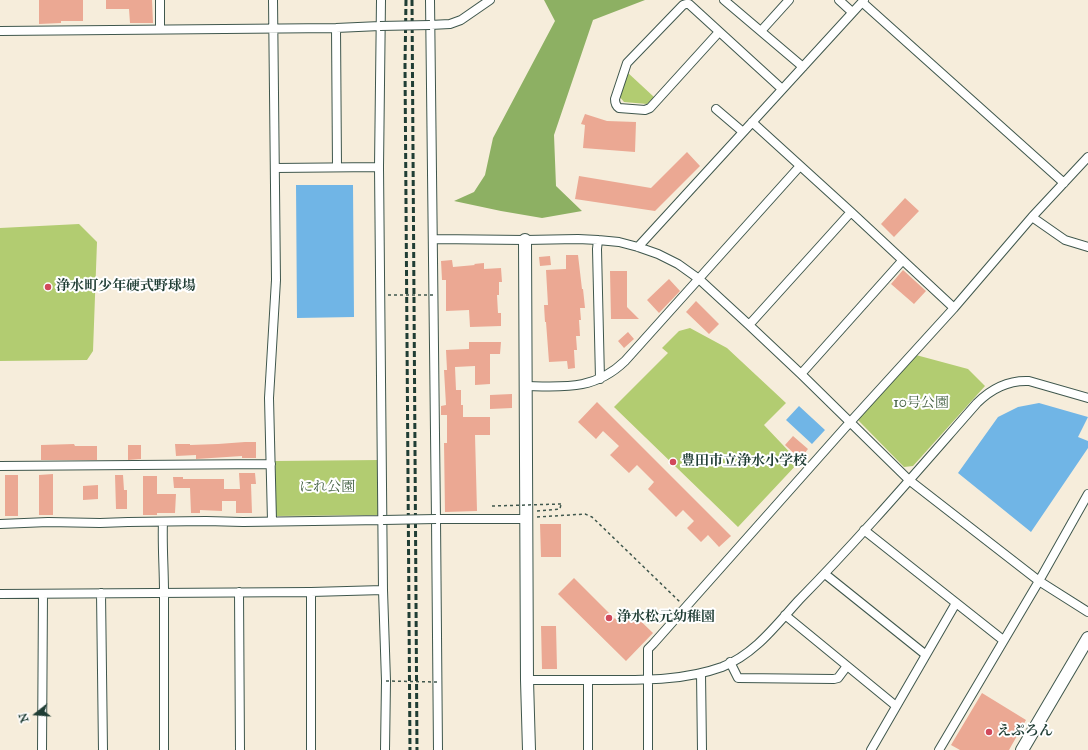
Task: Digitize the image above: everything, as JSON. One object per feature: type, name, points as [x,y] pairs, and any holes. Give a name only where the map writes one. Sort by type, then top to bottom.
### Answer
[{"type":"street","points":[[160,0],[160,29]]},
{"type":"street","points":[[272,522],[269,398],[276,280],[272,28],[273,0]]},
{"type":"street","points":[[381,0],[379,167],[386,682],[385,750]]},
{"type":"street","points":[[430,0],[434,239],[433,295],[438,750]]},
{"type":"street","points":[[0,31],[336,28],[450,24],[461,20],[490,0]]},
{"type":"street","points":[[724,0],[803,67]]},
{"type":"street","points":[[761,31],[789,0]]},
{"type":"street","points":[[839,0],[852,12]]},
{"type":"street","points":[[638,247],[863,1],[1064,183]]},
{"type":"street","points":[[719,32],[648,109],[619,108],[617,106],[615,99],[627,63],[683,5],[686,4],[689,4],[782,89]]},
{"type":"street","points":[[336,28],[337,167]]},
{"type":"street","points":[[716,109],[743,132]]},
{"type":"street","points":[[752,122],[954,308]]},
{"type":"street","points":[[648,750],[648,649],[954,308],[1032,217],[1088,157]]},
{"type":"street","points":[[527,386],[573,386],[600,379],[611,373],[625,361],[800,166]]},
{"type":"street","points":[[274,168],[379,167]]},
{"type":"street","points":[[750,326],[851,212]]},
{"type":"street","points":[[1032,217],[1065,240],[1088,247]]},
{"type":"street","points":[[434,239],[598,240],[619,242],[638,247],[658,254],[671,261],[699,279],[851,422],[909,480],[1039,582],[1088,612]]},
{"type":"street","points":[[525,240],[527,386],[532,516],[527,680],[529,750]]},
{"type":"street","points":[[598,240],[600,379]]},
{"type":"street","points":[[800,374],[902,260]]},
{"type":"street","points":[[527,680],[648,680],[681,677],[724,666],[760,644],[785,615],[825,574],[977,403],[987,394],[1010,382],[1029,380],[1088,398]]},
{"type":"street","points":[[0,466],[270,464]]},
{"type":"street","points":[[939,750],[1003,640],[1039,582],[1088,494]]},
{"type":"street","points":[[0,524],[48,522],[83,524],[206,521],[272,522],[532,516]]},
{"type":"street","points":[[163,522],[164,750]]},
{"type":"street","points":[[864,530],[1003,640]]},
{"type":"street","points":[[825,574],[926,655]]},
{"type":"street","points":[[0,594],[311,592],[384,590]]},
{"type":"street","points":[[239,592],[240,750]]},
{"type":"street","points":[[311,592],[312,750]]},
{"type":"street","points":[[101,593],[103,750]]},
{"type":"street","points":[[42,750],[43,594]]},
{"type":"street","points":[[871,750],[956,603]]},
{"type":"street","points":[[785,615],[896,706]]},
{"type":"street","points":[[1022,750],[1088,638]]},
{"type":"street","points":[[730,662],[738,678],[834,679],[838,678],[847,666]]},
{"type":"street","points":[[701,673],[702,750]]},
{"type":"street","points":[[588,680],[588,750]]},
{"type":"path","points":[[388,295],[433,295]]},
{"type":"path","points":[[492,506],[561,504],[560,509],[532,516]]},
{"type":"path","points":[[532,516],[585,514],[592,517],[686,607]]},
{"type":"path","points":[[386,682],[437,682]]},
{"type":"green space","points":[[544,0],[645,0],[593,20],[554,135],[556,186],[582,211],[542,218],[454,201],[474,192],[485,175],[493,138],[555,21]]},
{"type":"green space","points":[[627,72],[654,97],[647,104],[624,102],[619,96]]},
{"type":"green space","name":"浄水町少年硬式野球場","points":[[79,224],[97,242],[93,351],[87,360],[0,361],[0,228]]},
{"type":"green space","points":[[690,328],[727,348],[786,403],[764,425],[799,462],[738,527],[614,407],[668,353],[662,348],[679,331]]},
{"type":"green space","name":"10号公園","points":[[916,355],[968,369],[985,386],[913,466],[904,467],[858,420]]},
{"type":"green space","name":"にれ公園","points":[[380,460],[380,515],[276,516],[275,461]]},
{"type":"water","points":[[296,185],[353,185],[354,317],[297,318]]},
{"type":"water","points":[[1039,403],[1088,417],[1078,437],[1088,441],[1088,448],[1031,532],[958,473],[998,417],[1018,407]]},
{"type":"water","points":[[799,406],[825,430],[812,444],[786,420]]},
{"type":"building","points":[[39,0],[83,0],[83,21],[61,21],[61,23],[39,24]]},
{"type":"building","points":[[106,0],[152,0],[153,23],[130,23],[129,9],[106,9]]},
{"type":"building","points":[[585,114],[607,121],[636,122],[635,152],[583,148],[585,125],[581,124]]},
{"type":"building","points":[[687,152],[700,166],[655,211],[575,199],[579,176],[651,188]]},
{"type":"building","points":[[905,198],[919,211],[894,237],[881,224]]},
{"type":"building","points":[[566,255],[578,255],[585,308],[580,308],[580,336],[576,336],[577,350],[574,350],[575,368],[568,369],[567,361],[549,362],[544,305],[548,305],[546,270],[566,269]]},
{"type":"building","points":[[550,256],[551,265],[540,266],[539,257]]},
{"type":"building","points":[[452,260],[453,267],[484,263],[484,269],[501,268],[502,282],[499,282],[499,295],[497,295],[498,313],[501,313],[501,326],[470,327],[469,310],[446,311],[446,280],[442,280],[441,261]]},
{"type":"building","points":[[903,270],[926,291],[914,304],[891,284]]},
{"type":"building","points":[[610,271],[627,271],[627,307],[639,319],[611,319]]},
{"type":"building","points":[[669,279],[680,291],[659,313],[647,300]]},
{"type":"building","points":[[696,301],[719,324],[709,334],[686,312]]},
{"type":"building","points":[[628,332],[634,339],[624,348],[618,341]]},
{"type":"building","points":[[469,342],[501,342],[500,354],[490,354],[490,384],[475,385],[475,366],[455,367],[456,390],[461,390],[463,417],[490,417],[490,435],[475,435],[477,511],[445,512],[444,443],[447,443],[447,415],[441,415],[441,406],[446,405],[444,370],[447,370],[446,350],[469,349]]},
{"type":"building","points":[[512,394],[512,408],[490,409],[490,395]]},
{"type":"building","points":[[597,402],[731,536],[719,547],[708,535],[701,542],[687,528],[694,521],[683,510],[676,517],[648,489],[654,482],[637,465],[629,473],[610,455],[619,446],[603,431],[596,439],[578,422]]},
{"type":"building","points":[[793,436],[808,449],[800,459],[785,445]]},
{"type":"building","points":[[256,442],[256,458],[242,458],[242,456],[196,459],[196,455],[176,456],[175,444],[190,445]]},
{"type":"building","points":[[74,444],[75,446],[97,446],[97,460],[41,460],[41,445]]},
{"type":"building","points":[[128,445],[141,445],[141,459],[128,460]]},
{"type":"building","points":[[239,473],[255,473],[256,484],[251,484],[252,513],[236,513],[236,501],[222,501],[222,511],[200,510],[200,513],[191,513],[190,488],[174,488],[173,477],[183,477],[183,479],[224,479],[224,489],[240,489]]},
{"type":"building","points":[[53,474],[53,515],[39,515],[39,475]]},
{"type":"building","points":[[5,475],[18,475],[18,516],[5,516]]},
{"type":"building","points":[[115,475],[123,475],[124,490],[127,490],[127,509],[116,509]]},
{"type":"building","points":[[143,476],[157,476],[157,494],[176,494],[175,513],[143,515]]},
{"type":"building","points":[[98,485],[98,499],[83,500],[83,486]]},
{"type":"building","points":[[540,524],[561,524],[561,557],[541,557]]},
{"type":"building","points":[[574,578],[615,619],[626,607],[653,633],[626,661],[558,594]]},
{"type":"building","points":[[541,626],[556,626],[557,669],[542,669]]},
{"type":"building","name":"えぷろん","points":[[982,693],[1026,720],[1009,750],[960,750],[951,745]]},
{"type":"railway","points":[[406,0],[405,65],[410,750]]},
{"type":"railway","points":[[412,0],[417,750]]},
{"type":"place","name":"浄水町少年硬式野球場","points":[[48,287]]},
{"type":"place","name":"豊田市立浄水小学校","points":[[673,462]]},
{"type":"place","name":"浄水松元幼稚園","points":[[609,618]]},
{"type":"place","name":"えぷろん","points":[[989,732]]}]
